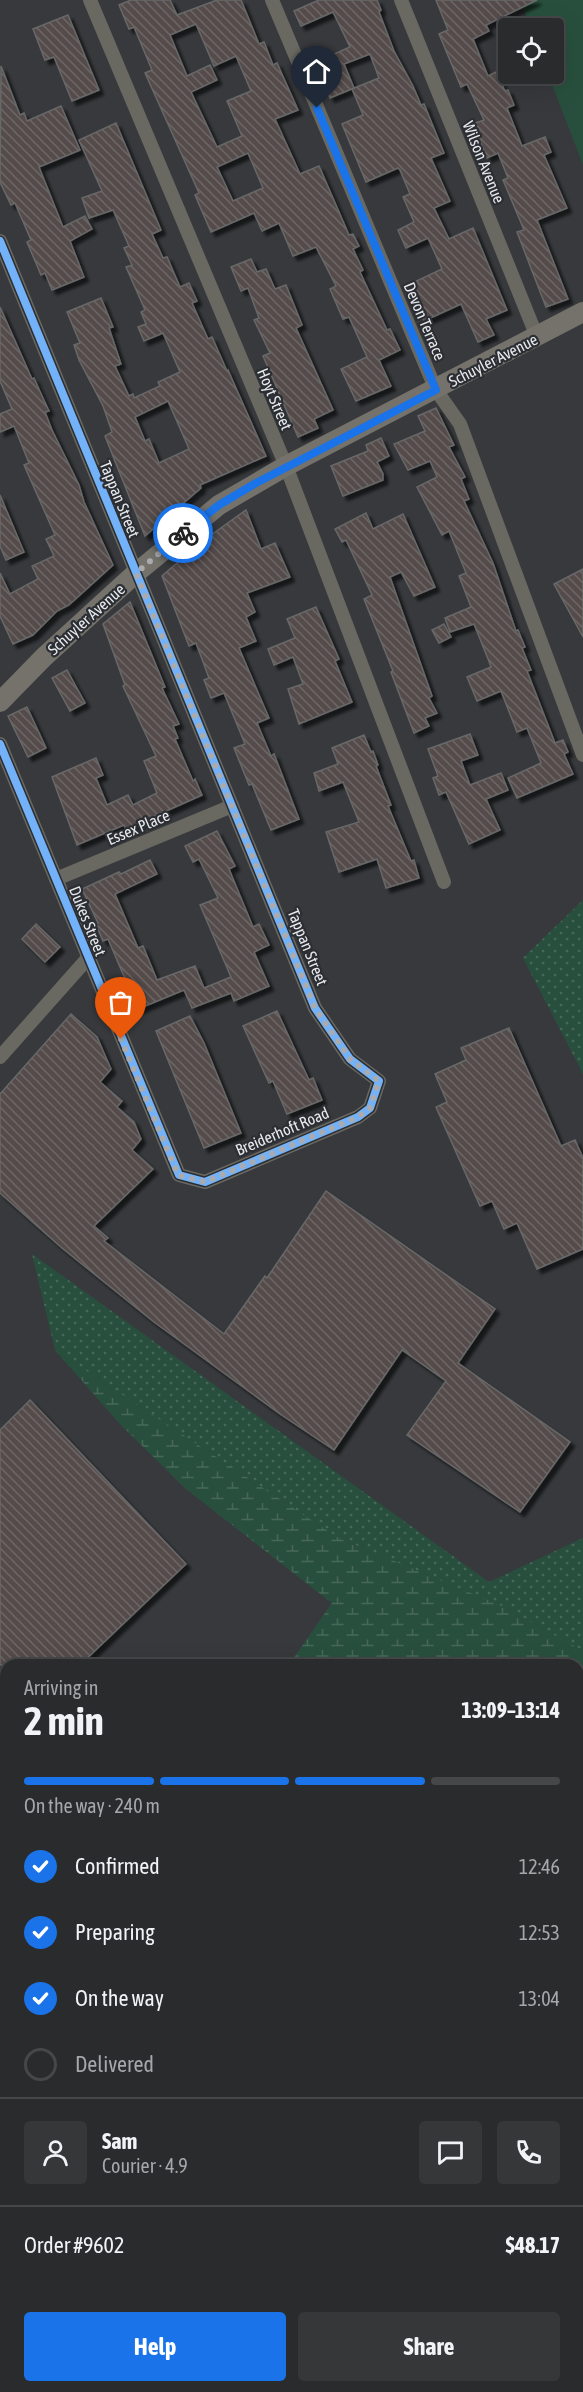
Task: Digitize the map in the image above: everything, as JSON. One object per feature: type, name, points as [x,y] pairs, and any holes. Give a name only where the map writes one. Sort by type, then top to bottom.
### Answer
[{"type":"main road","name":"Schuyler Avenue","points":[[0,702],[44,657],[136,573],[219,505],[286,466],[583,312]]},
{"type":"street","name":"Hoyt Street","points":[[90,0],[286,466],[444,882]]},
{"type":"street","name":"Devon Terrace","points":[[272,0],[436,390],[460,424],[583,755]]},
{"type":"street","name":"Wilson Avenue","points":[[401,0],[537,337]]},
{"type":"street","name":"Tappan Street","points":[[0,241],[315,1008],[350,1059],[379,1081]]},
{"type":"street","name":"Dukes Street","points":[[0,744],[178,1175]]},
{"type":"street","name":"Essex Place","points":[[56,879],[232,806]]},
{"type":"street","points":[[0,1057],[88,958]]},
{"type":"street","name":"Breiderhoft Road","points":[[178,1175],[205,1182],[358,1117],[370,1108],[379,1081]]},
{"type":"green space","points":[[520,0],[583,0],[583,165],[552,84],[564,84],[564,18],[527,18]]},
{"type":"green space","points":[[583,900],[583,1074],[523,958]]},
{"type":"green space","points":[[32,1254],[489,1582],[583,1538],[583,1659],[293,1659],[332,1603],[185,1488],[120,1424],[55,1350]]},
{"type":"green space","points":[[55,1350],[337,1537],[502,1606],[583,1651],[583,1659],[293,1659],[332,1603],[185,1488],[120,1424]]},
{"type":"building","points":[[131,0],[170,0],[177,15],[217,0],[241,0],[259,44],[264,42],[273,65],[277,63],[298,110],[275,119],[300,174],[319,166],[349,235],[353,234],[359,246],[353,249],[363,270],[360,272],[387,330],[390,329],[400,350],[379,360],[391,386],[356,401],[341,369],[367,357],[349,317],[343,319],[330,289],[336,286],[316,247],[293,256],[279,223],[262,231],[254,213],[211,232],[195,195],[199,193],[145,73],[152,70],[134,27],[129,29],[119,5]],"holes":[[[196,24],[214,66],[236,56],[251,91],[227,101],[242,136],[217,147],[191,92],[217,80],[210,65],[187,76],[170,35]],[[248,153],[263,188],[233,201],[217,167]]]},
{"type":"building","points":[[319,0],[377,0],[381,10],[379,12],[394,51],[421,105],[424,104],[444,153],[431,158],[450,201],[434,208],[449,239],[473,228],[507,310],[486,319],[494,335],[478,342],[461,304],[424,321],[408,285],[442,269],[428,238],[406,248],[398,230],[414,222],[403,197],[410,194],[400,170],[398,168],[366,182],[342,124],[363,115],[352,89],[379,78],[370,54],[344,64],[354,88],[330,98],[323,81],[327,79],[319,61],[350,47],[333,12],[301,26],[294,11]]},
{"type":"building","points":[[436,0],[537,0],[486,25],[489,31],[473,39],[488,76],[496,72],[498,84],[502,84],[505,91],[508,90],[514,105],[507,108],[522,146],[545,137],[551,152],[544,155],[567,208],[537,220],[568,299],[546,307],[517,232],[524,230],[503,180],[508,178],[498,153],[487,158],[473,124],[484,120],[467,84],[461,87],[439,34],[448,30]]},
{"type":"building","points":[[68,15],[99,90],[72,101],[54,57],[45,60],[33,29]]},
{"type":"building","points":[[1,66],[20,115],[24,113],[27,121],[61,106],[80,150],[39,167],[63,227],[85,216],[92,229],[70,241],[84,277],[52,290],[45,273],[41,275],[27,242],[31,240],[15,203],[11,205],[0,182]]},
{"type":"building","points":[[116,123],[161,230],[152,234],[163,258],[167,257],[180,287],[189,283],[197,301],[192,303],[208,339],[212,337],[266,456],[200,485],[201,488],[145,536],[105,436],[112,432],[103,406],[79,360],[74,345],[80,343],[67,312],[101,298],[113,327],[109,328],[121,364],[115,366],[129,396],[133,394],[134,398],[160,386],[158,382],[180,372],[163,333],[144,341],[138,327],[146,324],[141,312],[145,310],[126,267],[132,265],[124,248],[129,246],[113,210],[89,218],[82,198],[102,191],[79,140]],"holes":[[[168,401],[189,449],[159,463],[149,439],[145,441],[135,417]]]},
{"type":"building","points":[[251,259],[257,272],[266,269],[275,289],[286,285],[302,325],[296,328],[333,410],[314,419],[318,428],[298,437],[263,356],[270,353],[254,320],[259,318],[248,288],[241,291],[231,267]]},
{"type":"building","points":[[0,307],[49,411],[45,412],[52,430],[79,485],[84,502],[113,565],[69,605],[57,611],[33,635],[13,644],[0,616],[0,573],[10,594],[38,579],[32,566],[54,556],[46,539],[55,535],[24,465],[29,463],[14,426],[0,432],[0,414],[12,409],[0,381]]},
{"type":"building","points":[[436,408],[454,445],[449,447],[465,477],[461,479],[469,499],[464,501],[493,563],[516,631],[518,630],[525,647],[522,648],[531,670],[527,671],[555,743],[563,740],[568,752],[564,754],[573,774],[517,798],[508,778],[541,763],[527,728],[517,732],[501,691],[477,701],[467,677],[491,667],[490,664],[474,624],[450,632],[445,618],[471,607],[459,576],[466,573],[449,531],[442,535],[417,487],[437,477],[430,461],[408,470],[394,444],[425,431],[418,416]]},
{"type":"building","points":[[381,438],[389,456],[377,462],[383,474],[383,480],[343,496],[331,466],[368,451],[366,445]]},
{"type":"building","points":[[0,495],[24,552],[6,560],[0,546]]},
{"type":"building","points":[[246,510],[261,549],[275,543],[290,577],[247,593],[255,612],[246,617],[256,641],[239,648],[269,718],[257,723],[271,756],[274,754],[299,819],[271,830],[234,748],[245,744],[224,693],[211,698],[204,680],[209,678],[196,643],[189,646],[162,576],[200,543]]},
{"type":"building","points":[[366,513],[373,529],[403,514],[435,587],[414,596],[401,572],[390,577],[432,696],[429,698],[437,713],[425,718],[429,726],[414,733],[391,672],[393,671],[364,599],[372,595],[346,540],[342,542],[335,529]]},
{"type":"building","points":[[583,569],[583,637],[554,584]]},
{"type":"building","points":[[130,602],[165,687],[162,688],[179,724],[173,726],[178,738],[175,739],[193,781],[195,779],[202,795],[126,829],[124,825],[77,845],[52,777],[96,758],[103,775],[96,778],[107,805],[128,795],[133,805],[157,793],[144,761],[156,756],[123,686],[125,685],[103,624]]},
{"type":"building","points":[[316,607],[339,659],[335,661],[352,702],[299,724],[288,689],[303,684],[293,657],[274,665],[268,649],[295,638],[287,619]]},
{"type":"building","points":[[444,624],[451,637],[439,643],[432,630]]},
{"type":"building","points":[[67,670],[85,703],[70,711],[52,678]]},
{"type":"building","points":[[27,707],[46,748],[28,757],[8,716]]},
{"type":"building","points":[[470,734],[478,755],[461,761],[470,785],[501,773],[508,790],[486,799],[500,830],[469,844],[446,792],[439,795],[433,778],[438,776],[428,749]]},
{"type":"building","points":[[364,735],[378,765],[376,766],[391,805],[388,806],[411,861],[414,860],[419,878],[386,888],[377,859],[339,872],[326,832],[359,822],[343,782],[319,791],[314,773],[338,764],[332,748]]},
{"type":"building","points":[[217,831],[235,866],[229,869],[253,927],[259,924],[269,945],[254,952],[269,986],[234,1001],[231,993],[192,1008],[184,990],[138,1009],[108,939],[103,941],[96,924],[98,923],[82,889],[150,860],[157,874],[115,894],[138,948],[143,946],[157,980],[195,966],[204,988],[231,977],[200,905],[218,898],[199,859],[193,862],[185,846]]},
{"type":"building","points":[[36,924],[60,947],[45,962],[22,939]]},
{"type":"building","points":[[277,1011],[309,1080],[313,1078],[322,1100],[287,1114],[273,1081],[269,1083],[243,1026]]},
{"type":"building","points":[[71,1014],[97,1037],[111,1069],[100,1082],[122,1101],[117,1107],[134,1122],[141,1139],[132,1150],[153,1169],[94,1226],[108,1238],[104,1241],[224,1334],[265,1276],[267,1278],[326,1191],[495,1309],[458,1363],[570,1442],[520,1512],[407,1435],[446,1381],[402,1350],[334,1450],[280,1414],[154,1322],[62,1248],[0,1193],[0,1094]]},
{"type":"building","points":[[190,1016],[204,1043],[241,1133],[204,1148],[156,1031]]},
{"type":"building","points":[[509,1028],[561,1146],[575,1140],[583,1158],[583,1249],[537,1269],[517,1223],[504,1229],[492,1201],[480,1206],[436,1107],[447,1102],[435,1074],[466,1060],[461,1048]]},
{"type":"building","points":[[30,1400],[186,1564],[86,1659],[0,1659],[0,1430]]},
{"type":"cycle path","points":[[0,241],[315,1008],[350,1059],[379,1081],[370,1108],[358,1117],[205,1182],[179,1175],[0,744]]},
{"type":"way so far","points":[[121,1039],[178,1175],[205,1182],[358,1117],[370,1108],[379,1081],[369,1071],[350,1059],[315,1008],[136,573],[183,533]]},
{"type":"route","points":[[183,533],[219,505],[286,466],[436,390],[317,108]]}]
